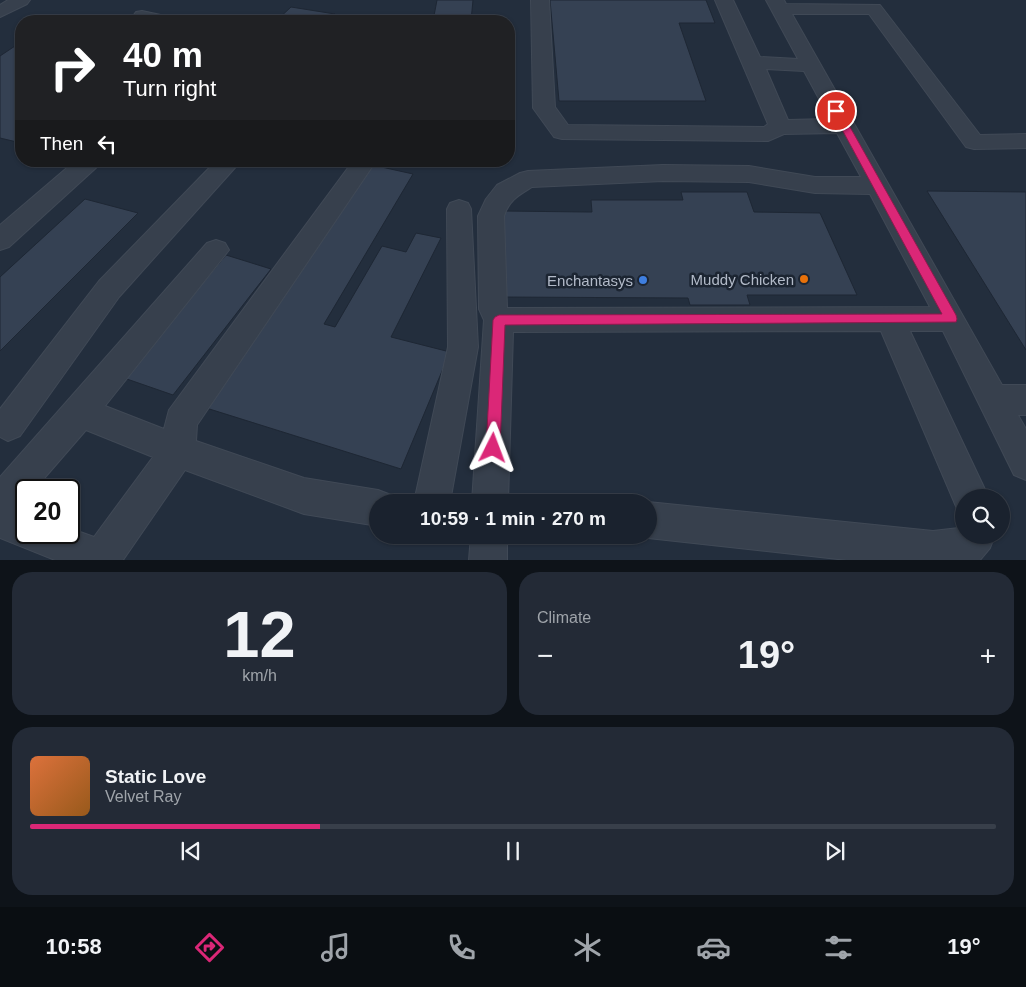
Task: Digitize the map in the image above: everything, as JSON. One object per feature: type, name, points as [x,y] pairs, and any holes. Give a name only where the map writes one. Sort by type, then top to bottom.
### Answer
[{"type":"street","points":[[0,12],[21,0]]},
{"type":"street","points":[[540,0],[544,108],[562,132],[768,134],[780,126],[845,126]]},
{"type":"street","points":[[724,0],[780,126]]},
{"type":"street","points":[[778,4],[951,319],[1026,463]]},
{"type":"street","points":[[778,4],[874,9],[974,142],[1026,141]]},
{"type":"street","points":[[753,63],[811,65]]},
{"type":"street","points":[[0,240],[83,167]]},
{"type":"street","points":[[3,429],[109,289],[224,167]]},
{"type":"street","points":[[63,544],[102,559],[178,451],[181,421],[361,167]]},
{"type":"street","points":[[490,494],[499,320],[493,309],[491,216],[495,205],[506,191],[528,179],[663,173],[749,174],[815,185],[878,186]]},
{"type":"street","points":[[434,494],[463,347],[459,210]]},
{"type":"street","points":[[0,503],[80,412],[216,250]]},
{"type":"street","points":[[890,319],[968,489]]},
{"type":"street","points":[[499,320],[951,319]]},
{"type":"street","points":[[994,400],[1026,400]]},
{"type":"street","points":[[80,412],[178,451],[304,496],[369,507]]},
{"type":"street","points":[[0,520],[15,526]]},
{"type":"street","points":[[657,521],[933,550],[968,546],[970,544]]},
{"type":"street","points":[[488,560],[489,544]]},
{"type":"building","points":[[437,0],[473,0],[472,15],[434,15]]},
{"type":"building","points":[[550,0],[706,0],[715,23],[679,23],[706,101],[559,101]]},
{"type":"building","points":[[291,7],[335,14],[334,15],[282,15]]},
{"type":"building","points":[[15,46],[15,142],[0,138],[0,56]]},
{"type":"building","points":[[366,167],[382,167],[413,174],[324,324],[335,327],[382,246],[406,252],[416,233],[441,238],[391,337],[450,352],[401,469],[203,407]]},
{"type":"building","points":[[927,191],[1026,192],[1026,350]]},
{"type":"building","points":[[681,192],[747,192],[754,212],[820,213],[857,295],[747,295],[750,305],[690,305],[688,298],[500,297],[502,211],[592,212],[591,200],[683,200]]},
{"type":"building","points":[[85,199],[138,213],[0,351],[0,277]]},
{"type":"building","points":[[226,255],[271,269],[173,395],[124,378]]},
{"type":"place","name":"Muddy Chicken","points":[[804,279]]},
{"type":"place","name":"Enchantasys","points":[[643,280]]},
{"type":"route","points":[[493,448],[499,320],[951,319],[836,111]]}]
